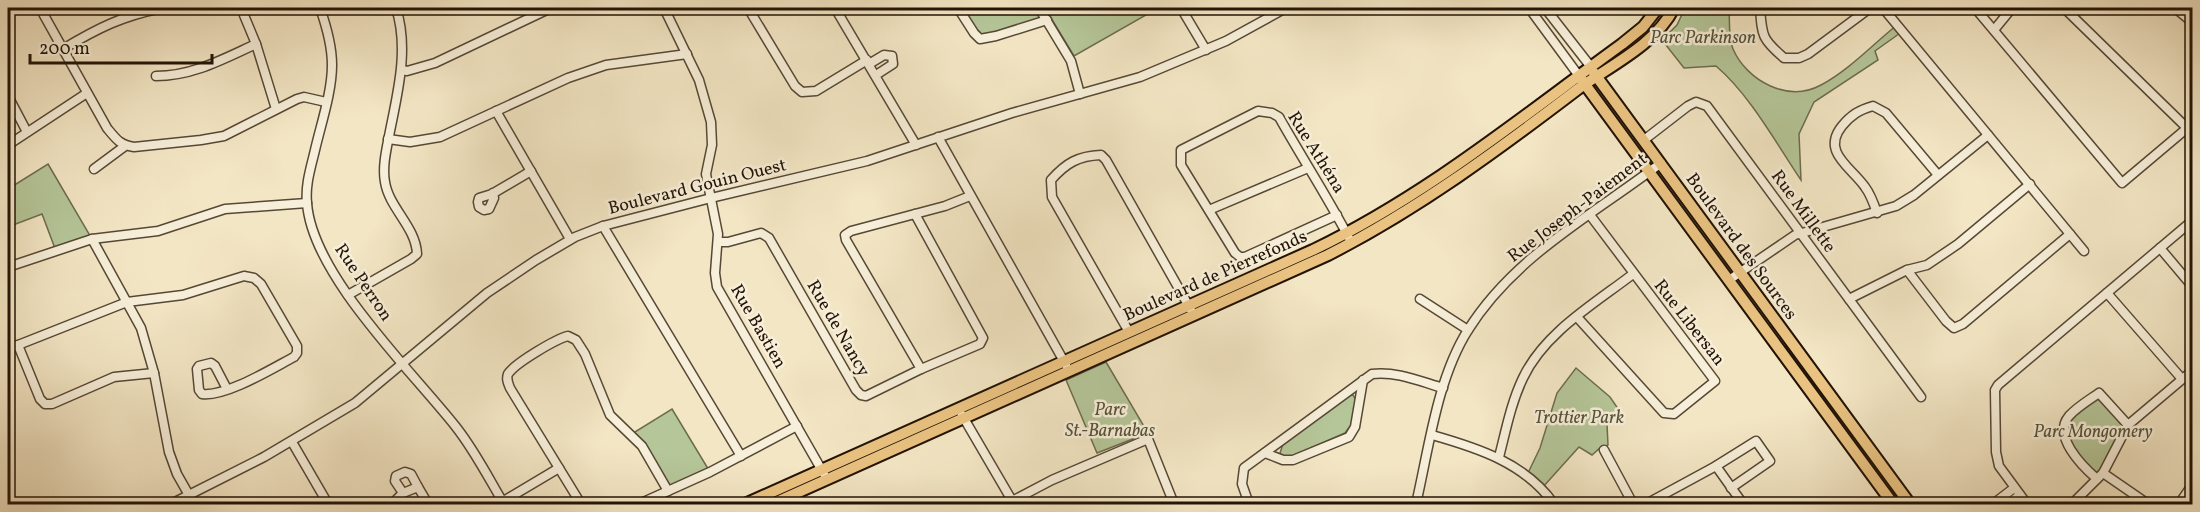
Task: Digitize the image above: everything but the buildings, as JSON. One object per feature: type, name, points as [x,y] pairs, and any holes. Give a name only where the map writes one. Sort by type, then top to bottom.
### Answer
[{"type":"main road","name":"Boulevard de Pierrefonds","points":[[1594,72],[1639,31],[1658,8]]},
{"type":"main road","name":"Boulevard de Pierrefonds","points":[[745,504],[825,474],[1349,238],[1582,80],[1656,33],[1674,8]]},
{"type":"main road","name":"Boulevard des Sources","points":[[1594,72],[1741,272],[1901,503]]},
{"type":"main road","name":"Boulevard des Sources","points":[[1582,80],[1729,280],[1901,503]]},
{"type":"main road","name":"Boulevard de Pierrefonds","points":[[1067,366],[1129,332],[1191,310]]},
{"type":"main road","name":"Boulevard de Pierrefonds","points":[[772,504],[825,474]]},
{"type":"street","points":[[40,8],[107,128],[118,142],[125,146],[134,147],[224,136],[297,99],[304,97],[326,102]]},
{"type":"street","points":[[63,49],[100,27],[131,14],[162,8]]},
{"type":"street","points":[[241,8],[256,44],[276,109]]},
{"type":"street","name":"Rue Perron","points":[[320,8],[327,28],[332,65],[308,182],[307,203],[310,224],[317,242],[348,295],[461,434],[503,503]]},
{"type":"street","points":[[348,295],[411,260],[417,254],[414,238],[390,198],[385,183],[384,167],[388,139],[402,70],[400,21],[397,8]]},
{"type":"street","points":[[402,70],[407,71],[435,63],[550,8]]},
{"type":"street","name":"Rue Bastien","points":[[664,8],[699,80],[711,122],[712,145],[706,174],[718,242],[715,273],[718,290],[825,474]]},
{"type":"street","points":[[748,8],[795,86],[802,92],[816,91],[868,62],[884,55],[892,56],[893,64],[876,75]]},
{"type":"street","points":[[835,8],[916,145]]},
{"type":"street","points":[[957,8],[980,39],[1047,20]]},
{"type":"street","points":[[1039,8],[1071,61],[1080,94]]},
{"type":"street","points":[[1181,8],[1206,50]]},
{"type":"street","name":"Boulevard Gouin Ouest","points":[[171,504],[191,500],[355,403],[493,289],[570,239],[603,226],[867,161],[938,137],[1140,77],[1237,36],[1286,8]]},
{"type":"street","name":"Boulevard des Sources","points":[[1529,8],[1582,80]]},
{"type":"street","name":"Boulevard des Sources","points":[[1545,8],[1594,72]]},
{"type":"street","points":[[1760,8],[1761,31],[1767,43],[1784,58],[1799,58],[1808,54],[1870,8]]},
{"type":"street","points":[[1883,8],[2084,251]]},
{"type":"street","points":[[1975,8],[2122,183],[2190,126],[2064,8]]},
{"type":"street","points":[[1994,30],[2012,8]]},
{"type":"street","points":[[2175,8],[2193,22]]},
{"type":"street","points":[[156,76],[174,76],[197,71],[256,44]]},
{"type":"street","points":[[388,139],[410,142],[440,137],[568,78],[606,65],[687,54]]},
{"type":"street","points":[[8,145],[87,93]]},
{"type":"street","points":[[8,96],[27,132]]},
{"type":"street","name":"Rue Millette","points":[[1644,140],[1688,106],[1696,102],[1707,106],[1921,398]]},
{"type":"street","points":[[1877,213],[1865,187],[1837,154],[1834,145],[1837,132],[1858,110],[1873,106],[1886,112],[1938,175]]},
{"type":"street","points":[[496,111],[570,239]]},
{"type":"street","name":"Rue Athéna","points":[[1337,215],[1242,258],[1235,253],[1181,165],[1181,150],[1258,111],[1272,113],[1279,117],[1337,215],[1349,238]]},
{"type":"street","points":[[1729,280],[1789,237],[1877,213],[1905,200],[1988,135]]},
{"type":"street","points":[[938,137],[1067,366]]},
{"type":"street","points":[[94,169],[125,146]]},
{"type":"street","points":[[1129,332],[1053,197],[1052,180],[1067,164],[1077,158],[1101,155],[1106,160],[1191,310]]},
{"type":"street","name":"Rue Joseph-Paiement","points":[[1416,504],[1443,388],[1468,330],[1518,270],[1546,246],[1661,163]]},
{"type":"street","points":[[1209,210],[1308,168]]},
{"type":"street","points":[[494,193],[531,171]]},
{"type":"street","points":[[1849,299],[1907,270],[1927,265],[1958,244],[2030,184]]},
{"type":"street","points":[[921,369],[845,235],[850,231],[945,206],[970,196]]},
{"type":"street","points":[[8,267],[92,239],[158,231],[225,209],[307,203]]},
{"type":"street","name":"Rue de Nancy","points":[[718,242],[728,242],[760,233],[769,238],[859,394],[868,395],[980,344],[983,338],[915,214]]},
{"type":"street","name":"Rue Libersan","points":[[1577,317],[1664,413],[1674,414],[1715,381],[1590,215]]},
{"type":"street","points":[[2027,504],[2000,465],[1996,452],[1995,390],[1998,385],[2193,221]]},
{"type":"street","points":[[603,226],[741,456]]},
{"type":"street","points":[[1907,270],[1946,321],[1954,328],[1963,324],[2070,234]]},
{"type":"street","points":[[92,239],[141,328],[154,373],[169,452],[177,474],[191,500]]},
{"type":"street","points":[[2160,248],[2193,286]]},
{"type":"street","points":[[1499,458],[1512,406],[1523,377],[1532,363],[1558,333],[1633,274]]},
{"type":"street","points":[[8,349],[127,302],[183,295],[244,276],[254,278],[261,284],[297,346],[297,353],[294,357],[252,380],[227,389]]},
{"type":"street","points":[[2107,293],[2182,380]]},
{"type":"street","points":[[1420,298],[1468,330]]},
{"type":"street","points":[[581,504],[507,380],[508,374],[526,360],[559,338],[568,336],[576,340],[589,362],[610,415],[642,446],[668,491]]},
{"type":"street","points":[[18,345],[40,399],[45,404],[52,404],[114,378],[154,373]]},
{"type":"street","points":[[2072,504],[2100,476],[2128,425],[2193,371]]},
{"type":"street","points":[[1249,504],[1242,484],[1244,468],[1372,374],[1385,372],[1443,388]]},
{"type":"street","points":[[1265,453],[1283,460],[1293,460],[1349,437],[1355,427],[1363,380]]},
{"type":"street","points":[[2128,425],[2099,393],[2067,418],[2064,432],[2065,438],[2081,461],[2100,476],[2148,504]]},
{"type":"street","points":[[961,414],[1013,503],[1052,480],[1148,439],[1174,504]]},
{"type":"street","points":[[639,504],[741,456],[797,426]]},
{"type":"street","points":[[1432,435],[1476,447],[1499,458],[1521,472],[1554,504]]},
{"type":"street","points":[[1646,504],[1716,466],[1756,441],[1770,461],[1731,488]]},
{"type":"street","points":[[292,442],[328,504]]},
{"type":"street","points":[[1604,450],[1633,504]]},
{"type":"street","points":[[1716,466],[1743,504]]},
{"type":"street","points":[[503,503],[559,468]]},
{"type":"street","points":[[403,493],[395,481],[396,476],[405,472],[411,474],[428,504]]},
{"type":"street","points":[[2179,504],[2193,485]]},
{"type":"street","points":[[393,504],[403,493],[418,487]]},
{"type":"street","points":[[1993,504],[2017,491]]},
{"type":"street","points":[[2008,504],[2017,491]]},
{"type":"street","points":[[1391,504],[1404,504]]},
{"type":"green space","points":[[960,8],[1036,8],[1040,18],[992,35],[980,35]]},
{"type":"green space","points":[[1045,8],[1142,8],[1146,15],[1074,56]]},
{"type":"green space","name":"Parc Parkinson","points":[[1685,8],[1729,8],[1730,40],[1739,60],[1758,79],[1782,90],[1808,90],[1821,85],[1851,65],[1897,25],[1903,31],[1875,51],[1878,60],[1814,102],[1799,134],[1801,180],[1762,120],[1728,78],[1716,66],[1684,68],[1662,40],[1677,25]]},
{"type":"green space","points":[[48,164],[92,239],[56,251],[42,214],[8,227],[8,189]]},
{"type":"green space","points":[[1785,345],[1817,384],[1883,477],[1867,460]]},
{"type":"green space","name":"Parc St.-Barnabas","points":[[1106,362],[1148,433],[1097,453],[1066,380]]},
{"type":"green space","name":"Trottier Park","points":[[1576,368],[1610,397],[1621,413],[1607,424],[1608,445],[1592,455],[1579,447],[1543,487],[1528,473],[1540,448],[1557,393]]},
{"type":"green space","name":"Parc Mongomery","points":[[2097,394],[2128,425],[2097,479],[2070,446],[2066,435],[2072,411]]},
{"type":"green space","points":[[1349,395],[1353,395],[1356,400],[1351,425],[1345,433],[1292,456],[1284,457],[1280,453],[1283,444]]},
{"type":"green space","points":[[672,409],[710,472],[668,491],[630,435]]}]
